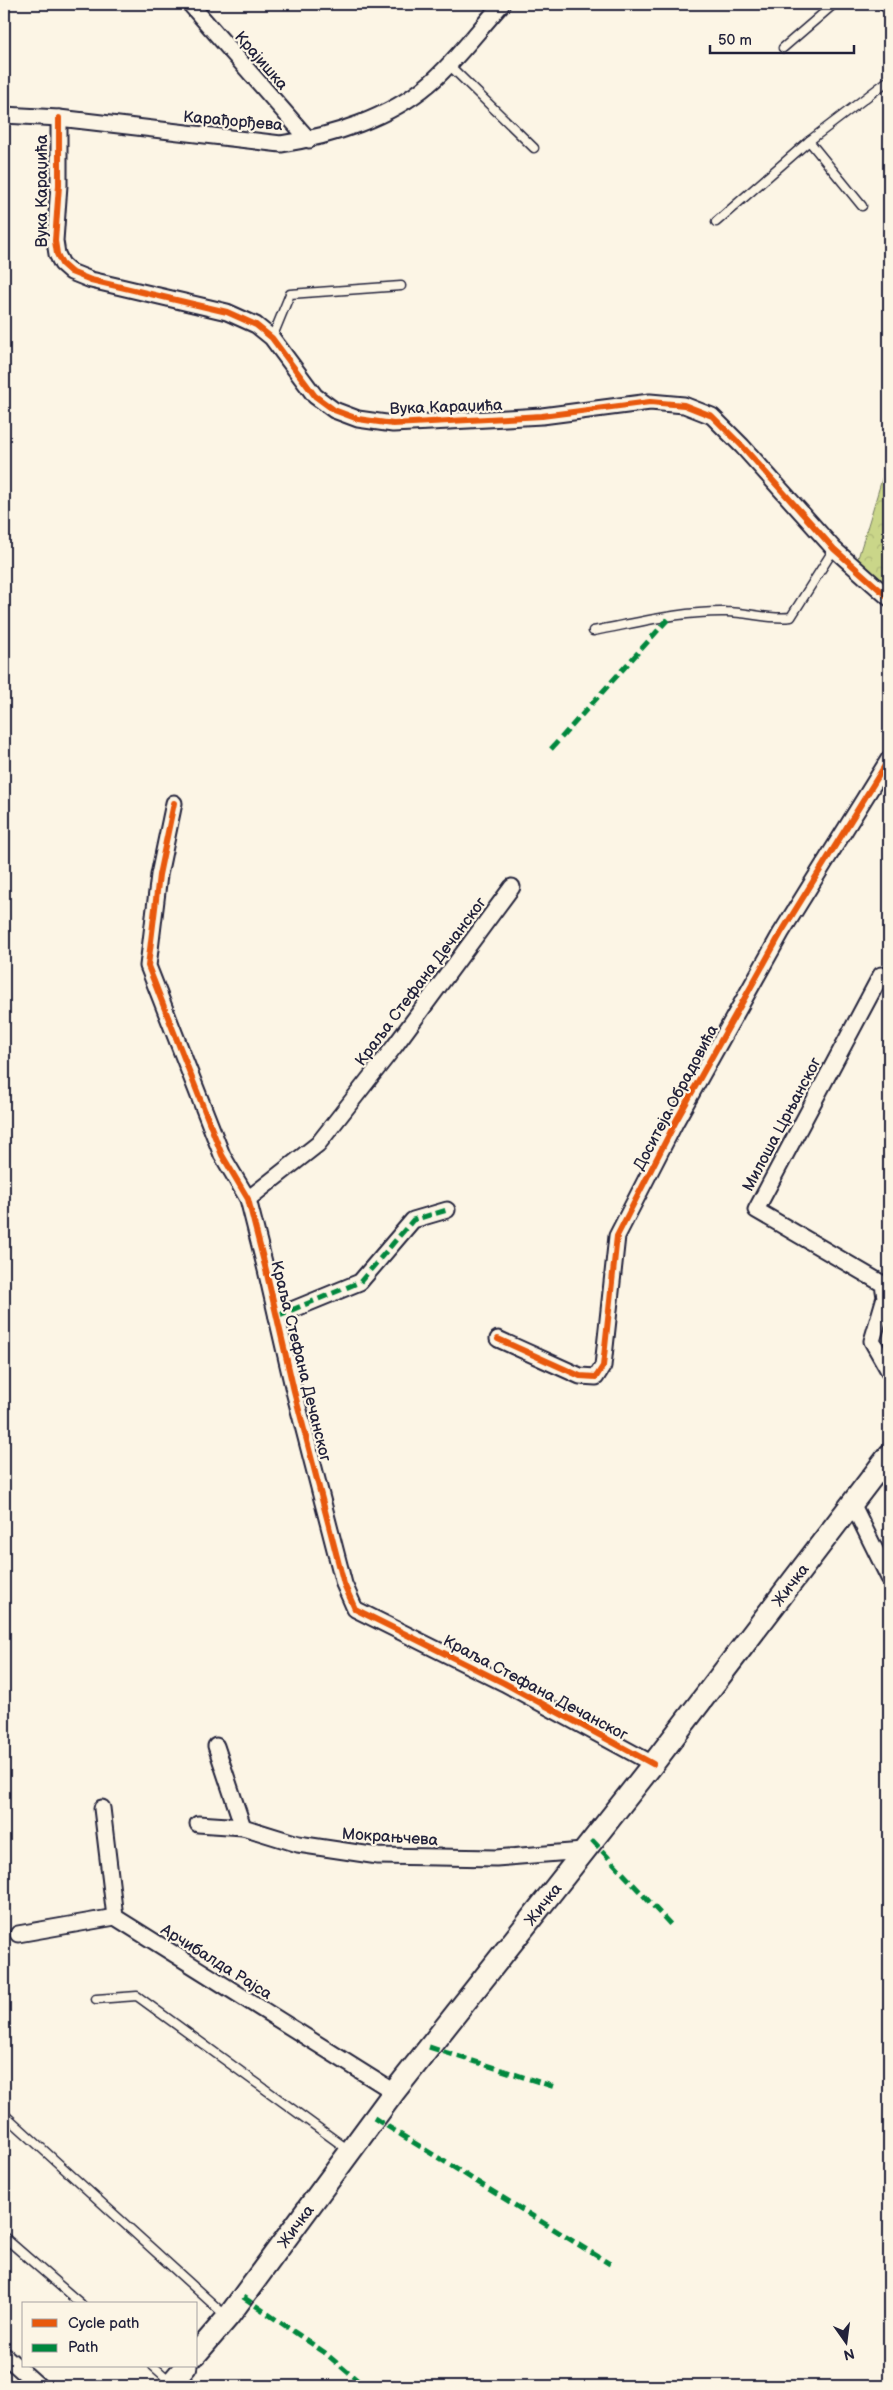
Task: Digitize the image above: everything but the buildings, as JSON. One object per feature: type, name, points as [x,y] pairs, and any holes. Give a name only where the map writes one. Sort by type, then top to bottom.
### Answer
[{"type":"main road","name":"Жичка","points":[[198,2352],[228,2317],[394,2092],[652,1764],[889,1456]]},
{"type":"main road","points":[[171,2385],[184,2368]]},
{"type":"street","name":"Крајишка","points":[[190,4],[309,140]]},
{"type":"street","name":"Карађорђева","points":[[4,115],[59,118],[281,144],[309,140],[364,122],[429,84],[502,4]]},
{"type":"street","name":"Вука Караџића","points":[[59,118],[59,184],[55,241],[62,264],[71,272],[91,280],[227,312],[256,325],[272,338],[316,396],[334,410],[358,419],[393,424],[542,416],[650,402],[684,405],[712,416],[742,446],[834,549],[889,598]]},
{"type":"street","name":"Доситеја Обрадовића","points":[[498,1339],[580,1376],[596,1377],[604,1366],[617,1236],[676,1121],[781,933],[889,759]]},
{"type":"street","name":"Краља Стефана Дечанског","points":[[174,804],[159,875],[148,966],[222,1155],[248,1199],[294,1391],[344,1584],[355,1609],[504,1683],[652,1764]]},
{"type":"street","name":"Краља Стефана Дечанског","points":[[248,1199],[318,1144],[394,1047],[512,887]]},
{"type":"street","name":"Милоша Црњанског","points":[[881,975],[756,1210],[883,1284],[884,1297],[872,1341],[889,1371]]},
{"type":"street","name":"Краља Стефана Дечанског","points":[[277,1316],[360,1282],[413,1220],[447,1210]]},
{"type":"street","points":[[852,1503],[889,1578]]},
{"type":"street","points":[[216,1746],[243,1827]]},
{"type":"street","points":[[18,1934],[115,1917],[102,1808]]},
{"type":"street","name":"Мокрањчева","points":[[198,1824],[243,1827],[298,1844],[378,1856],[496,1858],[583,1851]]},
{"type":"street","name":"Арчибалда Рајса","points":[[115,1917],[394,2092]]},
{"type":"street","points":[[4,2355],[39,2386]]},
{"type":"lane","points":[[783,48],[834,4]]},
{"type":"lane","points":[[448,64],[534,148]]},
{"type":"lane","points":[[716,222],[809,141],[889,80]]},
{"type":"lane","points":[[809,141],[862,206]]},
{"type":"lane","points":[[272,338],[285,302],[290,294],[402,286]]},
{"type":"lane","points":[[593,631],[692,613],[727,612],[776,619],[791,617],[834,549]]},
{"type":"lane","points":[[96,1999],[137,1996],[350,2151]]},
{"type":"lane","points":[[4,2114],[228,2317]]},
{"type":"lane","points":[[4,2237],[79,2302]]},
{"type":"lane","points":[[154,2368],[171,2385]]},
{"type":"green space","points":[[889,456],[889,598],[855,568]]},
{"type":"marked path","points":[[551,749],[670,617]]},
{"type":"marked path","points":[[277,1316],[360,1282],[413,1220],[447,1210]]},
{"type":"marked path","points":[[592,1840],[671,1925]]},
{"type":"marked path","points":[[429,2047],[555,2087]]},
{"type":"marked path","points":[[374,2118],[610,2264]]},
{"type":"marked path","points":[[243,2297],[324,2352],[364,2386]]},
{"type":"cycle path","points":[[59,118],[59,185],[55,241],[57,254],[62,264],[71,272],[91,280],[227,312],[256,325],[272,338],[315,396],[334,410],[358,419],[393,424],[542,416],[650,402],[684,405],[712,416],[742,446],[834,549],[889,598]]},
{"type":"cycle path","points":[[498,1339],[580,1376],[596,1377],[603,1366],[617,1236],[676,1121],[781,933],[889,759]]},
{"type":"cycle path","points":[[174,803],[159,875],[148,966],[222,1155],[248,1199],[294,1391],[344,1584],[355,1609],[504,1683],[653,1764]]}]
